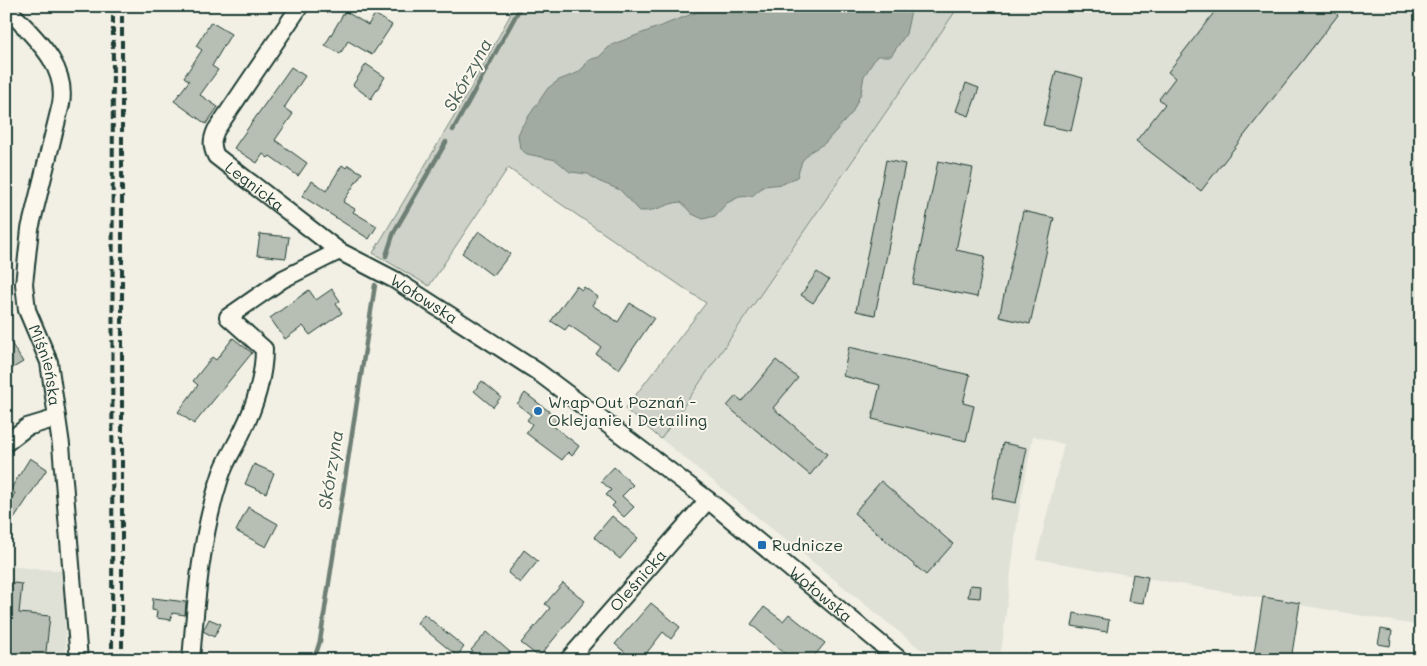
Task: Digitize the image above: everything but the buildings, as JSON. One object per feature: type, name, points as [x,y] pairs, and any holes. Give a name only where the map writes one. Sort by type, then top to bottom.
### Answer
[{"type":"street","name":"Legnicka","points":[[300,6],[216,130],[212,150],[216,156],[338,251]]},
{"type":"street","name":"Miśnieńska","points":[[6,7],[53,60],[63,86],[61,104],[30,230],[24,284],[26,310],[49,362],[62,445],[79,660]]},
{"type":"street","name":"Wołowska","points":[[338,251],[395,280],[538,372],[708,500],[900,660]]},
{"type":"street","points":[[192,660],[195,611],[211,511],[220,478],[244,429],[264,369],[264,349],[228,317],[283,279],[338,251]]},
{"type":"street","points":[[6,443],[28,427],[57,418]]},
{"type":"street","name":"Oleśnicka","points":[[568,660],[708,500]]},
{"type":"shaded area","points":[[515,6],[959,6],[661,439],[625,409],[706,303],[508,168],[429,286],[373,253],[471,88]]},
{"type":"shaded area","points":[[713,6],[912,6],[906,34],[891,56],[877,56],[864,76],[861,93],[852,113],[825,143],[810,152],[802,161],[797,177],[783,184],[764,186],[752,196],[739,197],[727,203],[715,216],[703,219],[692,214],[681,202],[640,211],[620,190],[598,181],[588,174],[570,172],[556,160],[527,154],[520,149],[518,135],[522,126],[548,88],[559,80],[577,73],[588,60],[599,57],[611,45]]},
{"type":"shaded area","points":[[959,6],[1421,6],[1421,626],[1036,559],[1064,444],[1033,436],[1018,517],[1000,660],[975,660],[920,649],[661,439]]},
{"type":"shaded area","points":[[6,566],[64,571],[66,660],[6,660]]},
{"type":"waterway","name":"Skórzyna","points":[[453,130],[521,6]]},
{"type":"waterway","name":"Skórzyna","points":[[386,256],[394,232],[446,142]]},
{"type":"waterway","name":"Skórzyna","points":[[314,660],[320,641],[375,285]]},
{"type":"railway","points":[[112,660],[113,6]]},
{"type":"railway","points":[[122,6],[122,660]]},
{"type":"place","name":"Wrap Out Poznań - Oklejanie i Detailing","points":[[538,411]]},
{"type":"place","name":"Rudnicze","points":[[762,545]]}]
